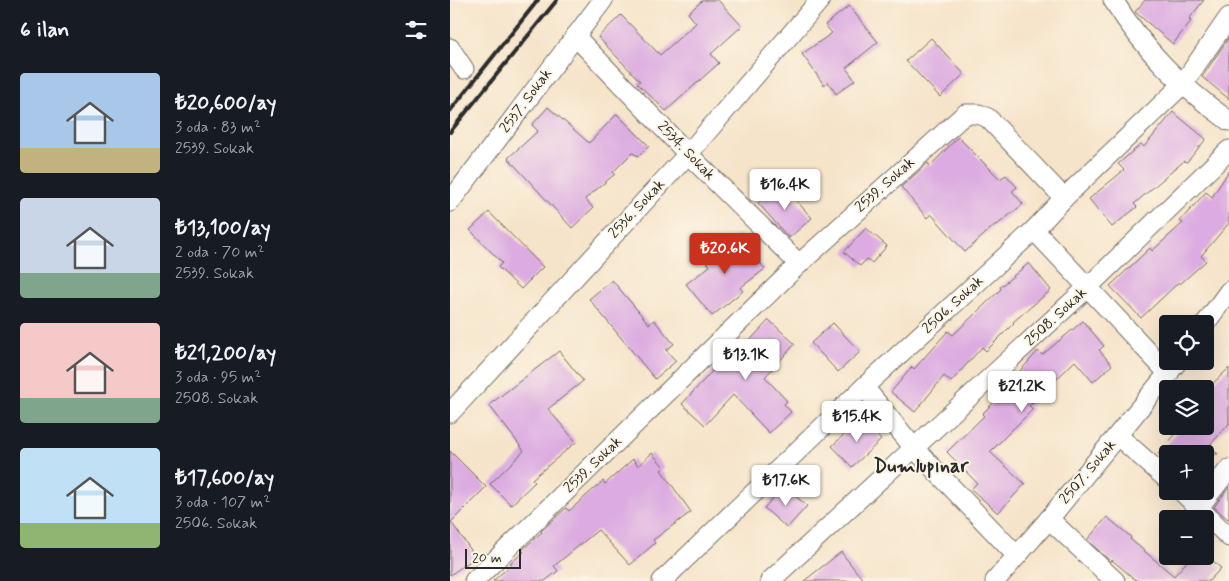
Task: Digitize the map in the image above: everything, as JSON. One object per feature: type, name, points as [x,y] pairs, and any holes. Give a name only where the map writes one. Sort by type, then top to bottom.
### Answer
[{"type":"street","name":"2537. Sokak","points":[[450,202],[603,0]]},
{"type":"street","name":"2536. Sokak","points":[[450,413],[688,154],[820,0]]},
{"type":"street","points":[[1113,0],[1157,60],[1182,85],[1229,121]]},
{"type":"street","name":"2506. Sokak","points":[[662,581],[864,387],[1034,230],[1064,198],[1182,85],[1229,17]]},
{"type":"street","name":"2534. Sokak","points":[[575,36],[688,154],[799,264]]},
{"type":"street","points":[[450,48],[464,69]]},
{"type":"street","name":"2539. Sokak","points":[[474,581],[799,264],[965,114],[978,114],[988,118],[1064,198]]},
{"type":"street","name":"2508. Sokak","points":[[770,581],[1087,288],[1229,150]]},
{"type":"street","points":[[1034,230],[1087,288],[1159,355]]},
{"type":"street","points":[[1212,315],[1229,291]]},
{"type":"street","name":"2507. Sokak","points":[[995,581],[1049,519],[1171,370]]},
{"type":"street","points":[[864,387],[914,448],[1017,556]]},
{"type":"street","points":[[1118,436],[1159,472]]},
{"type":"street","points":[[1199,507],[1229,469]]},
{"type":"street","points":[[1191,500],[1229,536]]},
{"type":"street","points":[[1049,519],[1115,581]]},
{"type":"building","points":[[703,0],[718,0],[742,26],[711,54],[719,63],[666,111],[637,83],[640,81],[598,37],[621,15],[660,55],[696,23],[688,13]]},
{"type":"building","points":[[1145,0],[1204,0],[1173,44],[1135,12]]},
{"type":"building","points":[[849,6],[878,42],[846,68],[855,80],[836,94],[828,82],[824,85],[802,54],[832,33],[825,25]]},
{"type":"building","points":[[1229,37],[1229,99],[1202,77]]},
{"type":"building","points":[[931,38],[964,74],[940,97],[906,61]]},
{"type":"building","points":[[548,107],[589,143],[617,114],[649,146],[639,156],[632,153],[613,172],[615,174],[585,199],[593,208],[572,228],[508,158],[538,131],[532,125]]},
{"type":"building","points":[[1173,112],[1206,139],[1187,162],[1184,161],[1134,204],[1137,207],[1112,227],[1089,199],[1124,170],[1118,164],[1141,144],[1144,147]]},
{"type":"building","points":[[958,137],[1000,179],[1006,175],[1017,187],[1012,191],[1023,204],[996,224],[965,252],[931,214],[927,218],[901,187],[928,163],[930,166]]},
{"type":"building","points":[[1229,171],[1229,223],[1201,256],[1206,261],[1180,284],[1179,282],[1141,318],[1110,286],[1150,248],[1152,251],[1183,223],[1180,221],[1206,192],[1212,197]]},
{"type":"building","points":[[780,183],[812,218],[789,238],[758,203]]},
{"type":"building","points":[[489,212],[543,267],[521,289],[498,267],[502,263],[470,230]]},
{"type":"building","points":[[866,228],[887,246],[872,263],[867,259],[860,266],[844,252]]},
{"type":"building","points":[[738,235],[765,269],[740,288],[743,291],[712,316],[686,284],[710,266],[705,259]]},
{"type":"building","points":[[1029,263],[1051,290],[1013,322],[986,351],[982,347],[951,382],[944,376],[915,412],[891,392],[912,367],[914,369],[948,331],[953,335],[1001,289],[1000,287]]},
{"type":"building","points":[[612,280],[649,324],[654,320],[674,344],[666,350],[676,361],[655,379],[589,299]]},
{"type":"building","points":[[769,320],[795,344],[765,377],[787,401],[784,404],[791,412],[769,433],[733,395],[705,425],[682,404],[734,347],[739,352]]},
{"type":"building","points":[[1083,321],[1104,346],[1099,350],[1112,365],[1093,382],[1075,361],[1029,406],[1033,409],[990,452],[1025,484],[998,513],[971,489],[977,483],[947,452],[1023,374],[1020,371],[1038,351],[1042,355]]},
{"type":"building","points":[[833,323],[860,352],[838,372],[811,343]]},
{"type":"building","points":[[559,351],[583,381],[548,409],[576,442],[532,479],[535,482],[511,505],[490,484],[524,451],[489,405]]},
{"type":"building","points":[[1229,368],[1229,424],[1210,445],[1166,445],[1175,435],[1214,435],[1214,382]]},
{"type":"building","points":[[862,418],[881,440],[852,467],[832,446]]},
{"type":"building","points":[[450,451],[486,487],[451,522],[476,557],[450,575]]},
{"type":"building","points":[[652,453],[664,467],[661,470],[691,512],[653,540],[655,543],[630,565],[598,530],[554,566],[558,571],[545,581],[493,581],[566,508],[569,511],[603,481],[605,484],[633,459],[638,466]]},
{"type":"building","points":[[784,486],[807,506],[787,528],[764,508]]},
{"type":"building","points":[[1229,487],[1229,520],[1214,507]]},
{"type":"building","points":[[1107,517],[1131,537],[1130,539],[1159,565],[1174,576],[1184,565],[1214,565],[1214,562],[1221,568],[1209,581],[1137,581],[1112,560],[1111,562],[1087,540]]},
{"type":"building","points":[[841,552],[864,581],[804,581]]},
{"type":"railway","points":[[450,111],[538,0]]},
{"type":"railway","points":[[450,132],[557,0]]},
{"type":"district","name":"Dumlupınar","points":[[921,466]]}]
